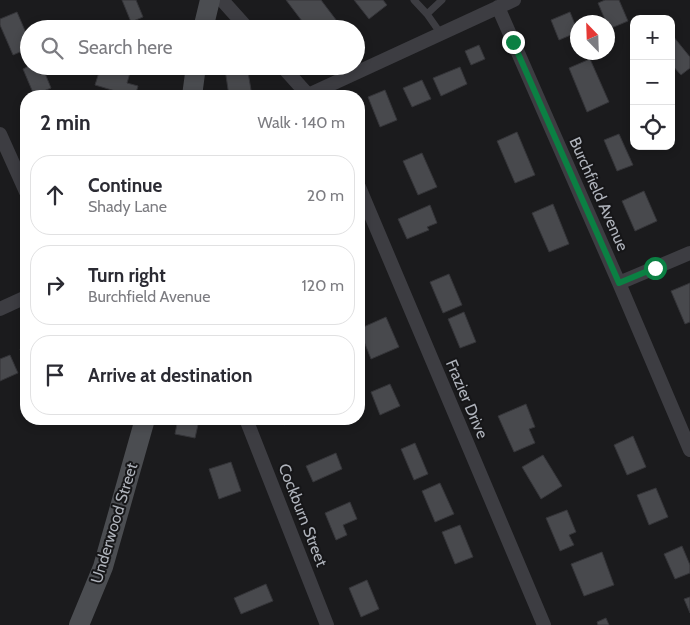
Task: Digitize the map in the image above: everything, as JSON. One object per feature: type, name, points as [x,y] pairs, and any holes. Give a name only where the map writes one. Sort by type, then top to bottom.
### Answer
[{"type":"street","points":[[205,20],[210,0]]},
{"type":"street","points":[[222,0],[240,20]]},
{"type":"street","points":[[365,70],[514,0]]},
{"type":"street","name":"Burchfield Avenue","points":[[498,7],[690,450]]},
{"type":"street","points":[[193,90],[195,75]]},
{"type":"street","points":[[290,75],[304,90]]},
{"type":"street","points":[[322,90],[354,75]]},
{"type":"street","points":[[1,142],[20,180]]},
{"type":"street","name":"Frazier Drive","points":[[365,202],[544,625]]},
{"type":"street","points":[[619,283],[690,253]]},
{"type":"street","points":[[0,309],[20,300]]},
{"type":"street","name":"Underwood Street","points":[[79,625],[104,567],[143,425]]},
{"type":"street","name":"Cockburn Street","points":[[248,425],[327,625]]},
{"type":"lane","points":[[414,0],[441,34]]},
{"type":"lane","points":[[427,14],[442,0]]},
{"type":"building","points":[[122,0],[136,0],[143,17],[130,20]]},
{"type":"building","points":[[286,0],[321,0],[336,20],[301,20]]},
{"type":"building","points":[[354,0],[383,0],[387,5],[369,19]]},
{"type":"building","points":[[605,0],[619,0],[628,21],[615,26],[615,15],[603,15],[598,3]]},
{"type":"building","points":[[17,12],[20,20],[20,52],[13,55],[0,25],[0,19]]},
{"type":"building","points":[[570,12],[570,35],[559,40],[551,20]]},
{"type":"building","points":[[675,38],[690,57],[690,68],[681,75],[675,68]]},
{"type":"building","points":[[479,45],[485,59],[471,65],[465,51]]},
{"type":"building","points":[[590,60],[609,102],[587,112],[569,68]]},
{"type":"building","points":[[460,67],[467,84],[441,96],[433,78]]},
{"type":"building","points":[[26,75],[46,75],[51,88],[32,90]]},
{"type":"building","points":[[98,75],[129,75],[127,83],[138,86],[137,90],[112,90],[95,85]]},
{"type":"building","points":[[226,75],[248,75],[251,90],[228,90]]},
{"type":"building","points":[[422,80],[431,99],[412,107],[403,88]]},
{"type":"building","points":[[385,90],[397,120],[380,127],[368,97]]},
{"type":"building","points":[[517,132],[535,175],[515,183],[497,141]]},
{"type":"building","points":[[619,134],[633,165],[617,171],[604,140]]},
{"type":"building","points":[[422,153],[437,187],[418,195],[403,161]]},
{"type":"building","points":[[644,191],[657,221],[635,231],[622,201]]},
{"type":"building","points":[[553,204],[569,244],[549,252],[532,213]]},
{"type":"building","points":[[430,205],[437,223],[427,227],[429,230],[407,239],[398,219]]},
{"type":"building","points":[[449,274],[462,305],[443,313],[430,282]]},
{"type":"building","points":[[690,283],[690,322],[685,324],[671,291]]},
{"type":"building","points":[[464,312],[476,342],[460,348],[448,319]]},
{"type":"building","points":[[386,317],[399,347],[371,359],[365,344],[365,326]]},
{"type":"building","points":[[10,355],[18,373],[0,381],[0,359]]},
{"type":"building","points":[[390,384],[400,406],[380,415],[371,392]]},
{"type":"building","points":[[526,404],[535,427],[529,429],[535,443],[514,452],[498,416]]},
{"type":"building","points":[[177,425],[198,425],[195,438],[175,434]]},
{"type":"building","points":[[633,436],[646,467],[627,475],[614,445]]},
{"type":"building","points":[[415,443],[428,474],[414,480],[401,449]]},
{"type":"building","points":[[336,453],[342,469],[313,482],[306,466]]},
{"type":"building","points":[[543,455],[562,486],[541,499],[522,467]]},
{"type":"building","points":[[231,462],[241,491],[219,499],[209,469]]},
{"type":"building","points":[[440,483],[454,514],[435,522],[422,491]]},
{"type":"building","points":[[656,488],[668,517],[649,525],[637,495]]},
{"type":"building","points":[[350,502],[357,519],[343,525],[347,535],[336,540],[325,513]]},
{"type":"building","points":[[567,510],[576,532],[569,535],[574,545],[560,551],[546,518]]},
{"type":"building","points":[[460,525],[473,557],[455,564],[442,532]]},
{"type":"building","points":[[682,546],[690,565],[690,573],[675,579],[664,554]]},
{"type":"building","points":[[602,552],[614,585],[584,596],[571,564]]},
{"type":"building","points":[[367,580],[379,609],[361,617],[349,588]]},
{"type":"building","points":[[266,584],[273,601],[241,614],[234,598]]},
{"type":"building","points":[[690,597],[690,613],[684,599]]},
{"type":"building","points":[[606,618],[609,625],[598,625],[597,622]]},
{"type":"route","points":[[513,42],[619,283],[655,268]]}]
